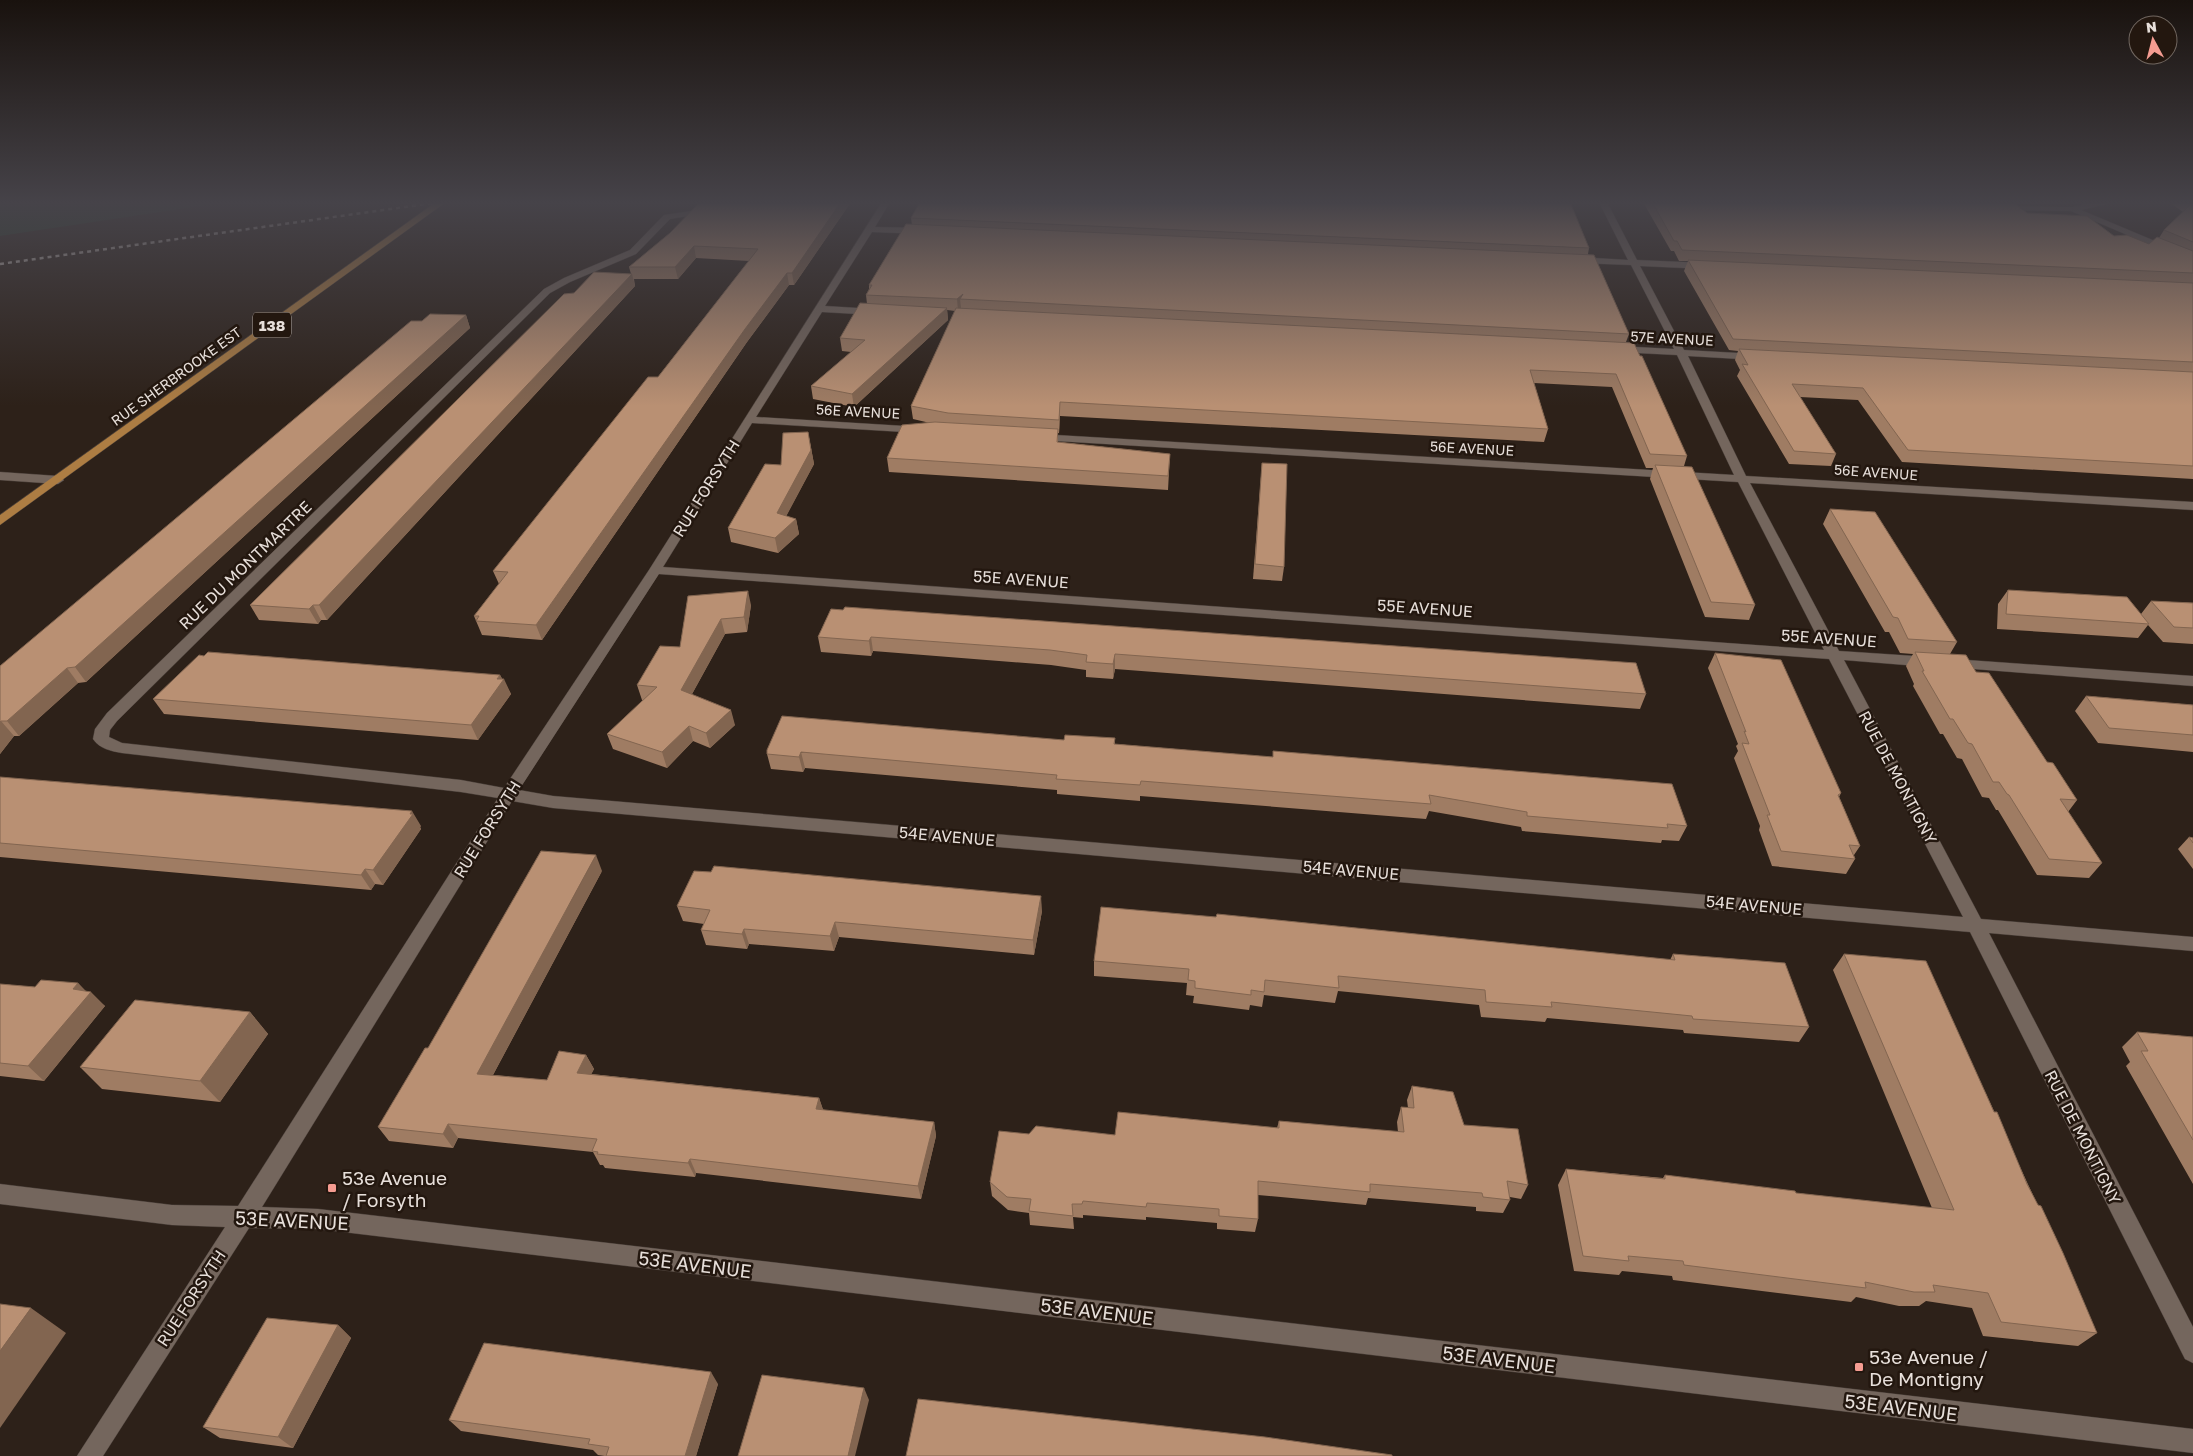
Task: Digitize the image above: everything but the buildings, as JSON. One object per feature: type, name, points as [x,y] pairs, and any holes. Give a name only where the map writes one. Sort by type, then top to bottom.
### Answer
[{"type":"main road","name":"RUE SHERBROOKE EST","points":[[0,521],[348,270]]},
{"type":"street","name":"RUE DU MONTMARTRE","points":[[509,793],[122,748],[109,745],[101,739],[103,729],[112,717],[547,291],[591,270]]},
{"type":"street","name":"RUE FORSYTH","points":[[89,1456],[243,1218],[509,793],[655,570],[844,270]]},
{"type":"street","name":"RUE DE MONTIGNY","points":[[1637,270],[1742,479],[1975,924],[2193,1351]]},
{"type":"street","points":[[819,309],[889,312]]},
{"type":"street","name":"57E AVENUE","points":[[1601,349],[1769,357]]},
{"type":"street","name":"56E AVENUE","points":[[749,420],[938,431]]},
{"type":"street","name":"56E AVENUE","points":[[1027,436],[2193,506]]},
{"type":"street","points":[[0,476],[58,480]]},
{"type":"street","name":"55E AVENUE","points":[[655,570],[2193,681]]},
{"type":"street","name":"54E AVENUE","points":[[509,793],[553,802],[2193,944]]},
{"type":"street","name":"53E AVENUE","points":[[0,1194],[172,1215],[318,1219],[2193,1442]]},
{"type":"place","name":"53e Avenue / Forsyth","points":[[332,1188]]},
{"type":"place","name":"53e Avenue / De Montigny","points":[[1859,1367]]}]
